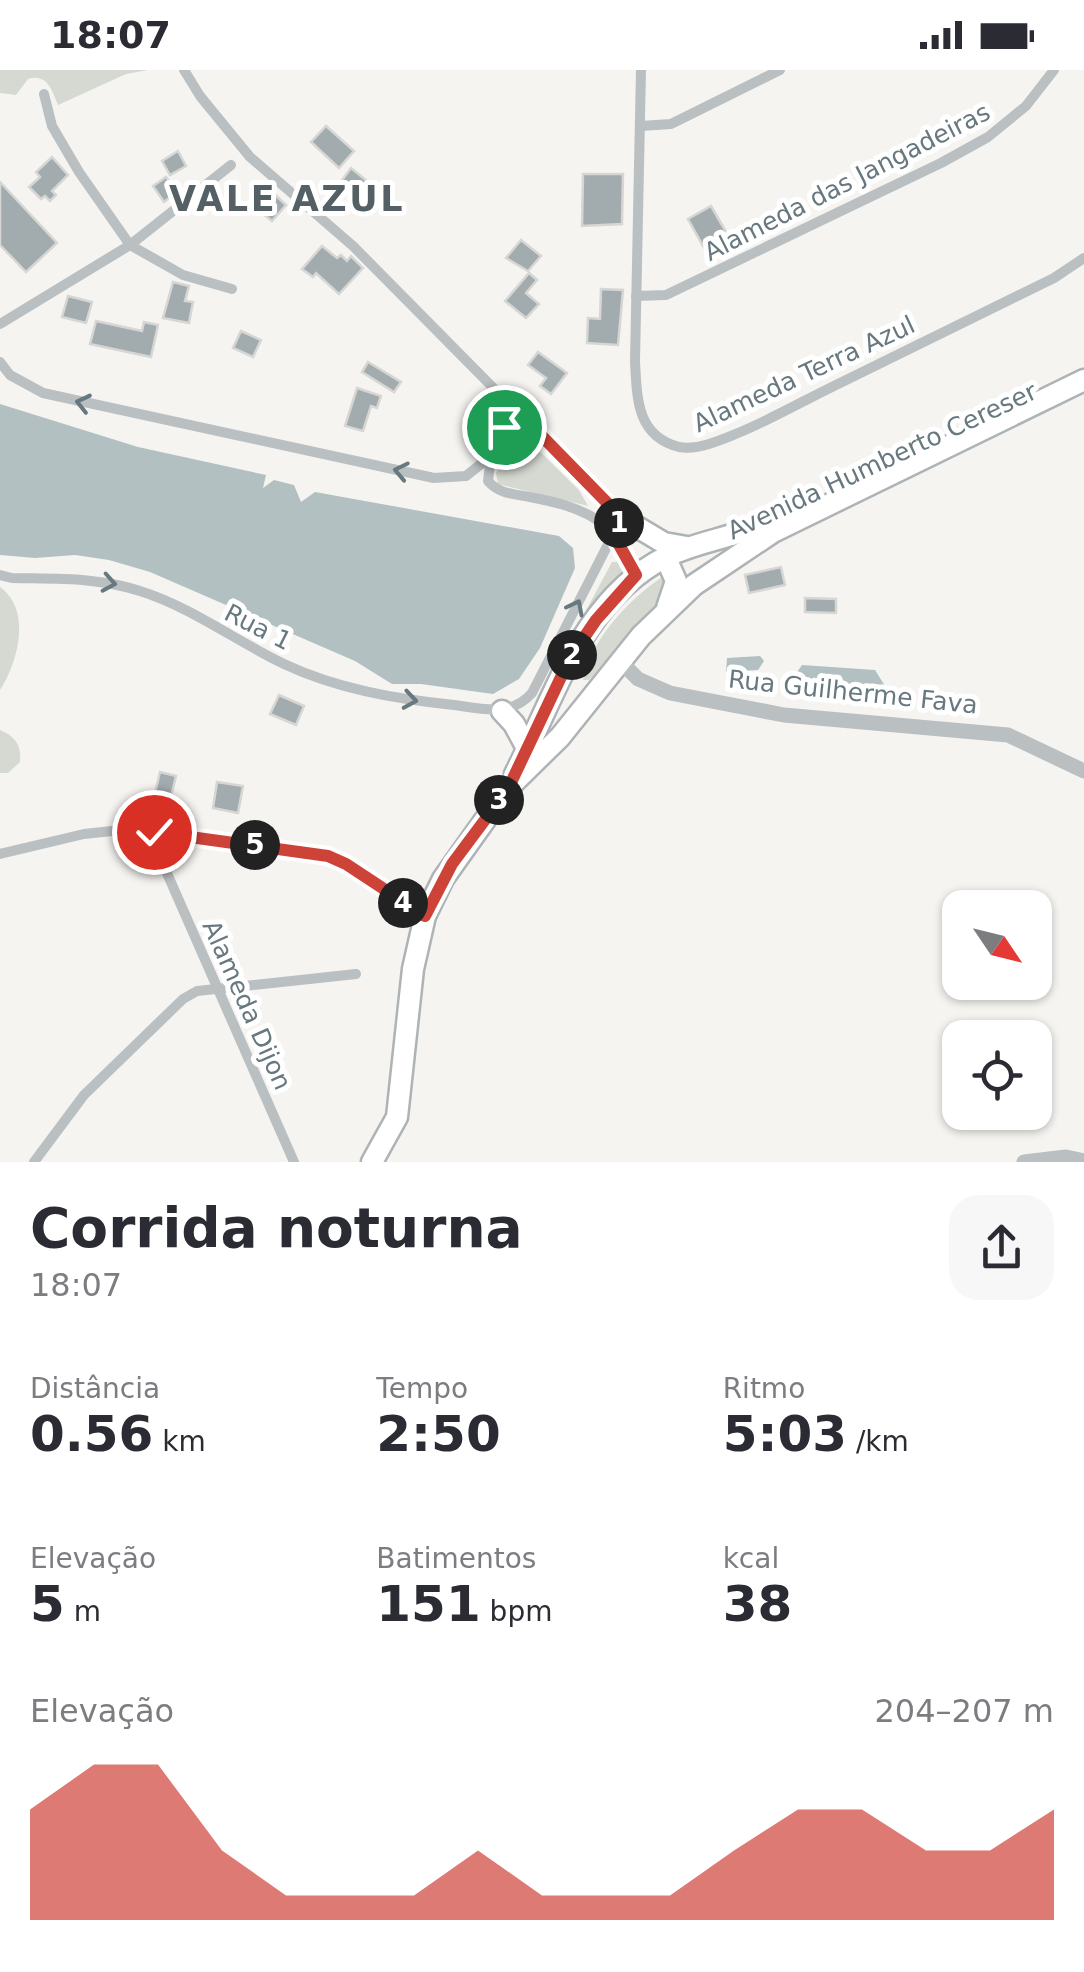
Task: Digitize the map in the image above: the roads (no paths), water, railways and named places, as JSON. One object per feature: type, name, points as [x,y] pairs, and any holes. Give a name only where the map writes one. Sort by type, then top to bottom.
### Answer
[{"type":"main road","name":"Avenida Humberto Cereser","points":[[508,789],[570,658],[596,620],[636,575],[689,547],[746,530],[1084,366]]},
{"type":"main road","name":"Avenida Humberto Cereser","points":[[372,1162],[397,1118],[408,1002],[425,916],[452,864],[508,789],[560,737],[620,661],[667,610],[715,569],[773,532],[1084,380]]},
{"type":"main road","points":[[618,526],[664,543],[689,547]]},
{"type":"main road","points":[[666,558],[676,581],[667,610]]},
{"type":"main road","points":[[570,658],[575,686],[596,690]]},
{"type":"main road","points":[[502,711],[528,750]]},
{"type":"street","points":[[184,70],[250,157],[353,246],[532,426],[618,526],[636,575]]},
{"type":"street","name":"Alameda Terra Azul","points":[[641,70],[634,361],[638,413],[659,439],[688,449],[708,444],[1054,278],[1084,258]]},
{"type":"street","points":[[641,126],[671,124],[780,70]]},
{"type":"street","name":"Alameda das Jangadeiras","points":[[636,296],[666,295],[941,163],[1008,124],[1054,70]]},
{"type":"street","points":[[44,94],[58,136],[78,172],[130,245],[183,275],[232,289]]},
{"type":"street","points":[[0,324],[130,245],[231,165]]},
{"type":"street","points":[[0,362],[10,375],[43,394],[434,478],[466,476],[491,456]]},
{"type":"street","points":[[499,392],[504,427],[486,475],[492,486],[508,494],[584,510],[618,526],[666,558]]},
{"type":"street","points":[[504,427],[532,426]]},
{"type":"street","points":[[502,711],[522,703],[532,693],[618,526]]},
{"type":"street","name":"Rua 1","points":[[4,578],[72,578],[126,586],[173,605],[258,652],[328,682],[404,700],[502,711]]},
{"type":"street","name":"Rua Guilherme Fava","points":[[620,661],[638,679],[670,693],[784,715],[1008,735],[1084,771]]},
{"type":"street","points":[[0,854],[72,836],[112,831],[154,832],[294,850],[346,864],[425,916]]},
{"type":"street","name":"Alameda Dijon","points":[[166,871],[290,1160]]},
{"type":"street","points":[[34,1162],[84,1096],[183,999],[197,992],[356,974]]},
{"type":"street","points":[[1024,1162],[1066,1157],[1084,1161]]},
{"type":"district","name":"VALE AZUL","points":[[287,199]]}]
